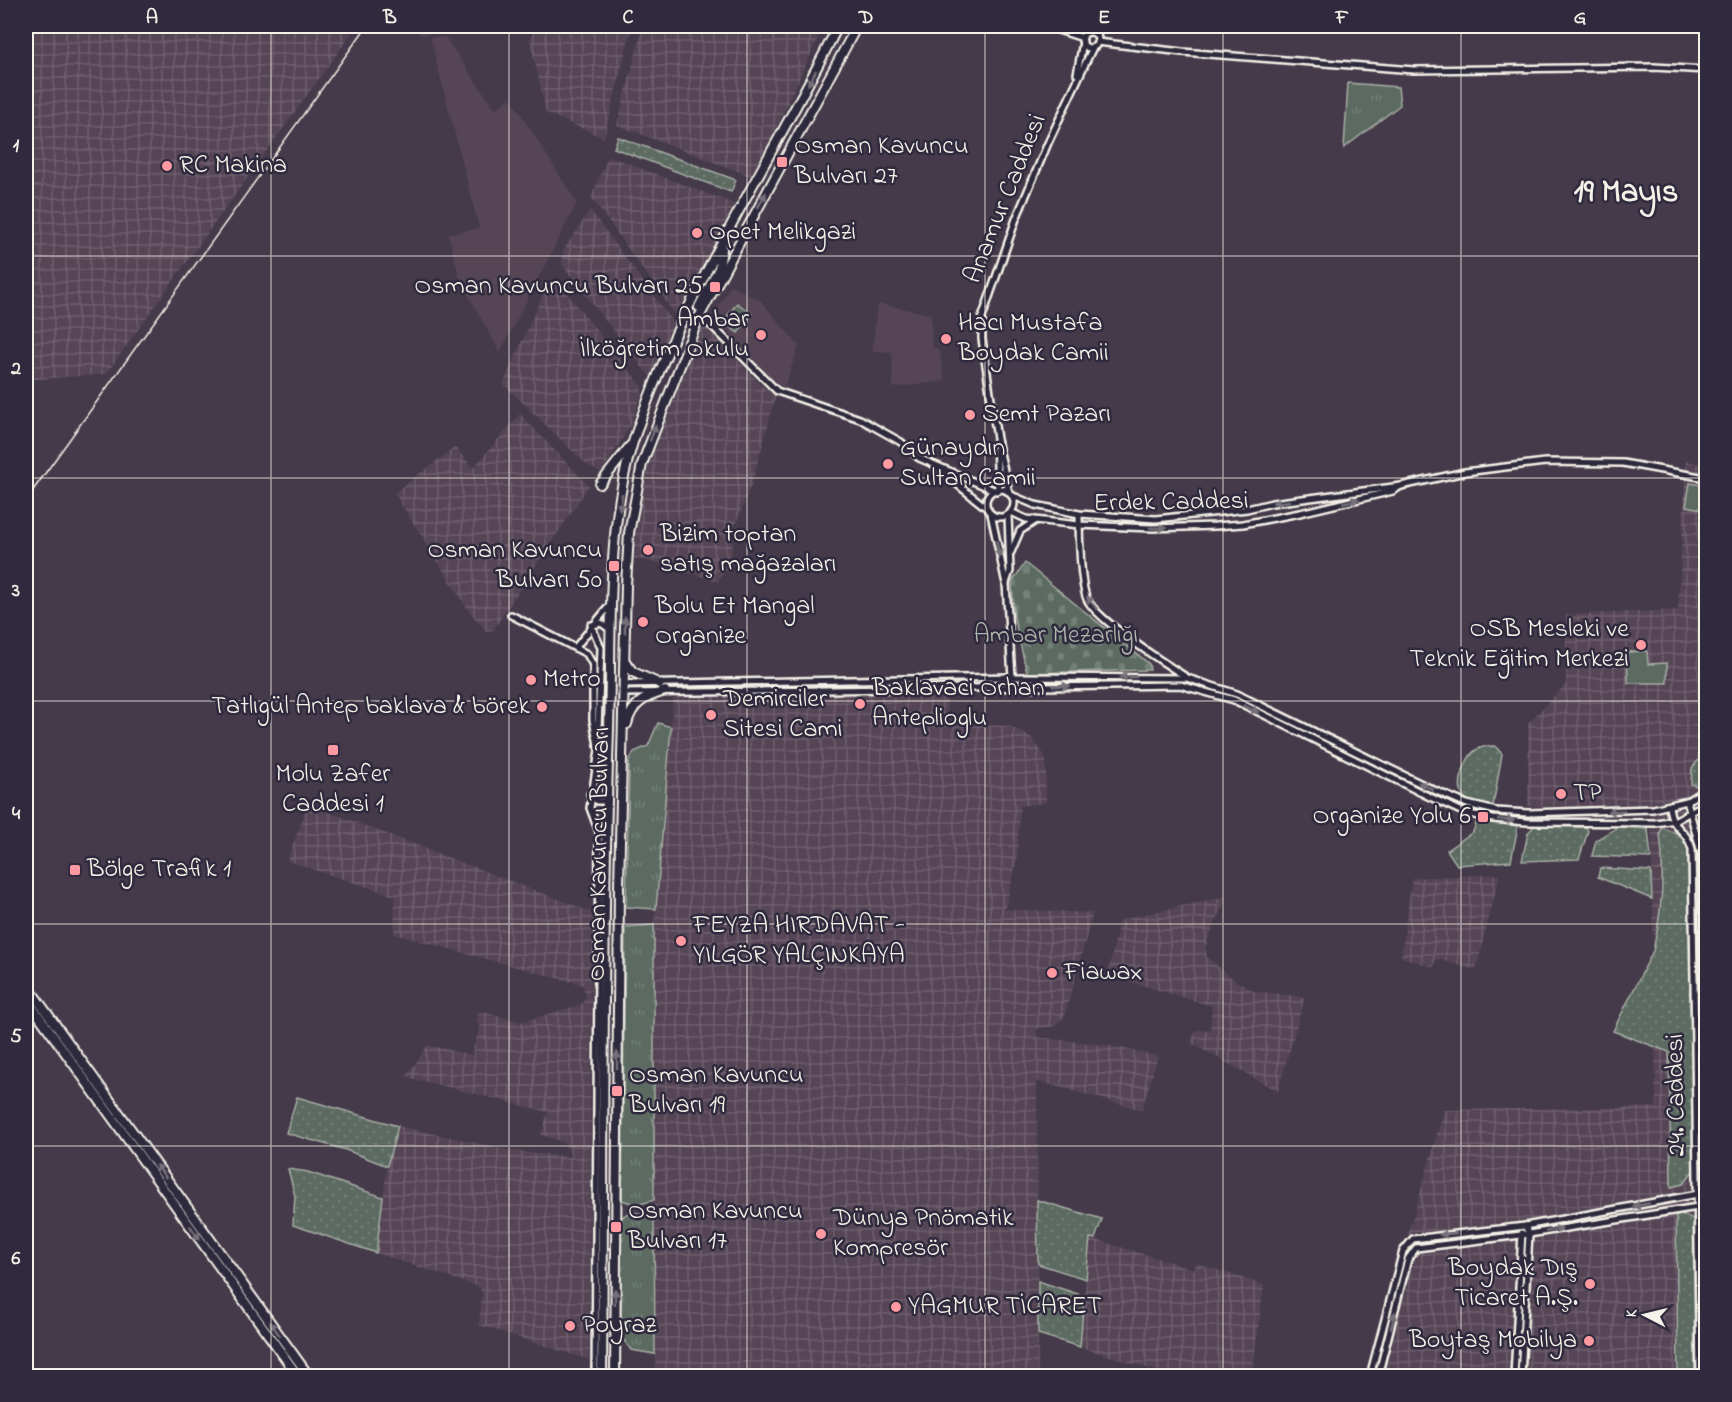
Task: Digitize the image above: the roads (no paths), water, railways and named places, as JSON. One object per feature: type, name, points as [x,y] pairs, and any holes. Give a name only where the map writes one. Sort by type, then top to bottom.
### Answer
[{"type":"highway","name":"Osman Kavuncu Bulvarı","points":[[602,1377],[599,1319],[601,1058],[616,534],[633,442],[681,323],[838,26]]},
{"type":"highway","name":"Osman Kavuncu Bulvarı","points":[[615,1377],[619,895],[624,684],[630,533],[642,464],[699,317],[857,26]]},
{"type":"highway","points":[[699,317],[698,308],[719,268],[722,245]]},
{"type":"highway","points":[[600,484],[633,442]]},
{"type":"highway","points":[[624,735],[634,706],[662,687],[633,672],[625,661]]},
{"type":"highway","points":[[612,685],[624,684]]},
{"type":"highway","points":[[612,685],[624,696]]},
{"type":"highway","points":[[610,700],[618,693],[624,696]]},
{"type":"highway","points":[[26,984],[309,1377]]},
{"type":"highway","points":[[26,998],[298,1377]]},
{"type":"street","points":[[1046,26],[1096,42],[1182,52],[1414,70],[1654,68],[1707,70]]},
{"type":"street","points":[[1075,81],[1084,37],[1089,26]]},
{"type":"street","points":[[1075,81],[1096,42],[1099,26]]},
{"type":"street","points":[[1084,37],[1087,47],[1096,42]]},
{"type":"street","name":"Anamur Caddesi","points":[[997,439],[981,339],[983,311],[1016,219],[1075,81]]},
{"type":"street","points":[[699,317],[713,327],[777,391],[860,419],[932,463],[989,511],[999,517],[1010,513]]},
{"type":"street","points":[[997,439],[997,490]]},
{"type":"street","points":[[997,439],[1014,505],[1010,513],[1006,584]]},
{"type":"street","name":"Erdek Caddesi","points":[[1010,494],[1035,505],[1079,514],[1156,519],[1247,509],[1272,503],[1401,486],[1465,472],[1557,461],[1634,464],[1707,478]]},
{"type":"street","points":[[932,463],[1010,494]]},
{"type":"street","name":"Erdek Caddesi","points":[[1010,513],[1035,520],[1079,525],[1152,528],[1243,524],[1393,491],[1401,486]]},
{"type":"street","points":[[997,490],[988,497],[989,511],[1006,584],[1012,677]]},
{"type":"street","points":[[1079,514],[1084,587],[1088,602],[1141,647],[1187,678]]},
{"type":"street","points":[[1009,557],[1020,531],[1035,520]]},
{"type":"street","points":[[575,648],[591,625],[613,603]]},
{"type":"street","points":[[511,615],[587,654],[592,662],[593,720],[598,738]]},
{"type":"street","points":[[591,625],[601,623],[612,631]]},
{"type":"street","points":[[591,625],[601,648],[598,762],[590,794],[590,808],[599,832],[601,1058]]},
{"type":"street","points":[[624,696],[662,687],[1012,677],[1187,678],[1237,694],[1467,804],[1496,811],[1528,813],[1671,806],[1687,801],[1707,789]]},
{"type":"street","points":[[1150,685],[1158,677]]},
{"type":"street","points":[[624,684],[662,687],[1150,685],[1190,687],[1234,700],[1465,813],[1526,822],[1671,821],[1707,803]]},
{"type":"street","points":[[590,794],[597,801],[607,801]]},
{"type":"street","points":[[590,808],[597,801]]},
{"type":"street","name":"24. Caddesi","points":[[1687,801],[1687,815],[1694,822],[1702,856],[1703,1195]]},
{"type":"street","points":[[1671,806],[1671,821]]},
{"type":"street","name":"24. Caddesi","points":[[1671,821],[1689,838],[1692,849],[1707,1257]]},
{"type":"street","points":[[1370,1377],[1406,1245],[1421,1237],[1525,1226],[1703,1195]]},
{"type":"street","points":[[1378,1377],[1411,1253],[1422,1245],[1522,1235],[1704,1207]]},
{"type":"street","name":"24. Caddesi","points":[[1701,1377],[1704,1207]]},
{"type":"street","points":[[1521,1377],[1529,1234],[1525,1226]]},
{"type":"street","points":[[1514,1377],[1522,1235],[1525,1226]]},
{"type":"street","points":[[595,1377],[599,1319]]},
{"type":"railway","points":[[26,500],[367,26]]},
{"type":"place","name":"Osman Kavuncu Bulvarı 27","points":[[782,162]]},
{"type":"place","name":"RC Makina","points":[[167,166]]},
{"type":"place","name":"Opet Melikgazi","points":[[697,233]]},
{"type":"place","name":"Osman Kavuncu Bulvarı 25","points":[[715,287]]},
{"type":"place","name":"Ambar İlköğretim Okulu","points":[[761,335]]},
{"type":"place","name":"Hacı Mustafa Boydak Camii","points":[[946,339]]},
{"type":"place","name":"Semt Pazarı","points":[[970,415]]},
{"type":"place","name":"Günaydın Sultan Camii","points":[[888,464]]},
{"type":"place","name":"Bizim toptan satış mağazaları","points":[[648,550]]},
{"type":"place","name":"Osman Kavuncu Bulvarı 50","points":[[614,566]]},
{"type":"place","name":"Bolu Et Mangal Organize","points":[[643,622]]},
{"type":"place","name":"OSB Mesleki ve Teknik Eğitim Merkezi","points":[[1641,645]]},
{"type":"place","name":"Metro","points":[[531,680]]},
{"type":"place","name":"Baklavaci Orhan Anteplioglu","points":[[860,704]]},
{"type":"place","name":"Tatlıgül Antep baklava & börek","points":[[542,707]]},
{"type":"place","name":"Demirciler Sitesi Cami","points":[[711,715]]},
{"type":"place","name":"Molu Zafer Caddesi 1","points":[[333,750]]},
{"type":"place","name":"TP","points":[[1561,794]]},
{"type":"place","name":"Organize Yolu 6","points":[[1483,817]]},
{"type":"place","name":"Bölge Trafik 1","points":[[75,870]]},
{"type":"place","name":"FEYZA HIRDAVAT - YILGÖR YALÇINKAYA","points":[[681,941]]},
{"type":"place","name":"Fiawax","points":[[1052,973]]},
{"type":"place","name":"Osman Kavuncu Bulvarı 19","points":[[617,1091]]},
{"type":"place","name":"Osman Kavuncu Bulvarı 17","points":[[616,1227]]},
{"type":"place","name":"Dünya Pnömatik Kompresör","points":[[821,1234]]},
{"type":"place","name":"Boydak Dış Ticaret A.Ş.","points":[[1590,1284]]},
{"type":"place","name":"YAGMUR TİCARET","points":[[896,1307]]},
{"type":"place","name":"Poyraz","points":[[570,1326]]},
{"type":"place","name":"Boytaş Mobilya","points":[[1589,1341]]},
{"type":"district","name":"19 Mayıs","points":[[1626,193]]},
{"type":"park label","name":"Ambar Mezarlığı","points":[[1056,636]]}]
